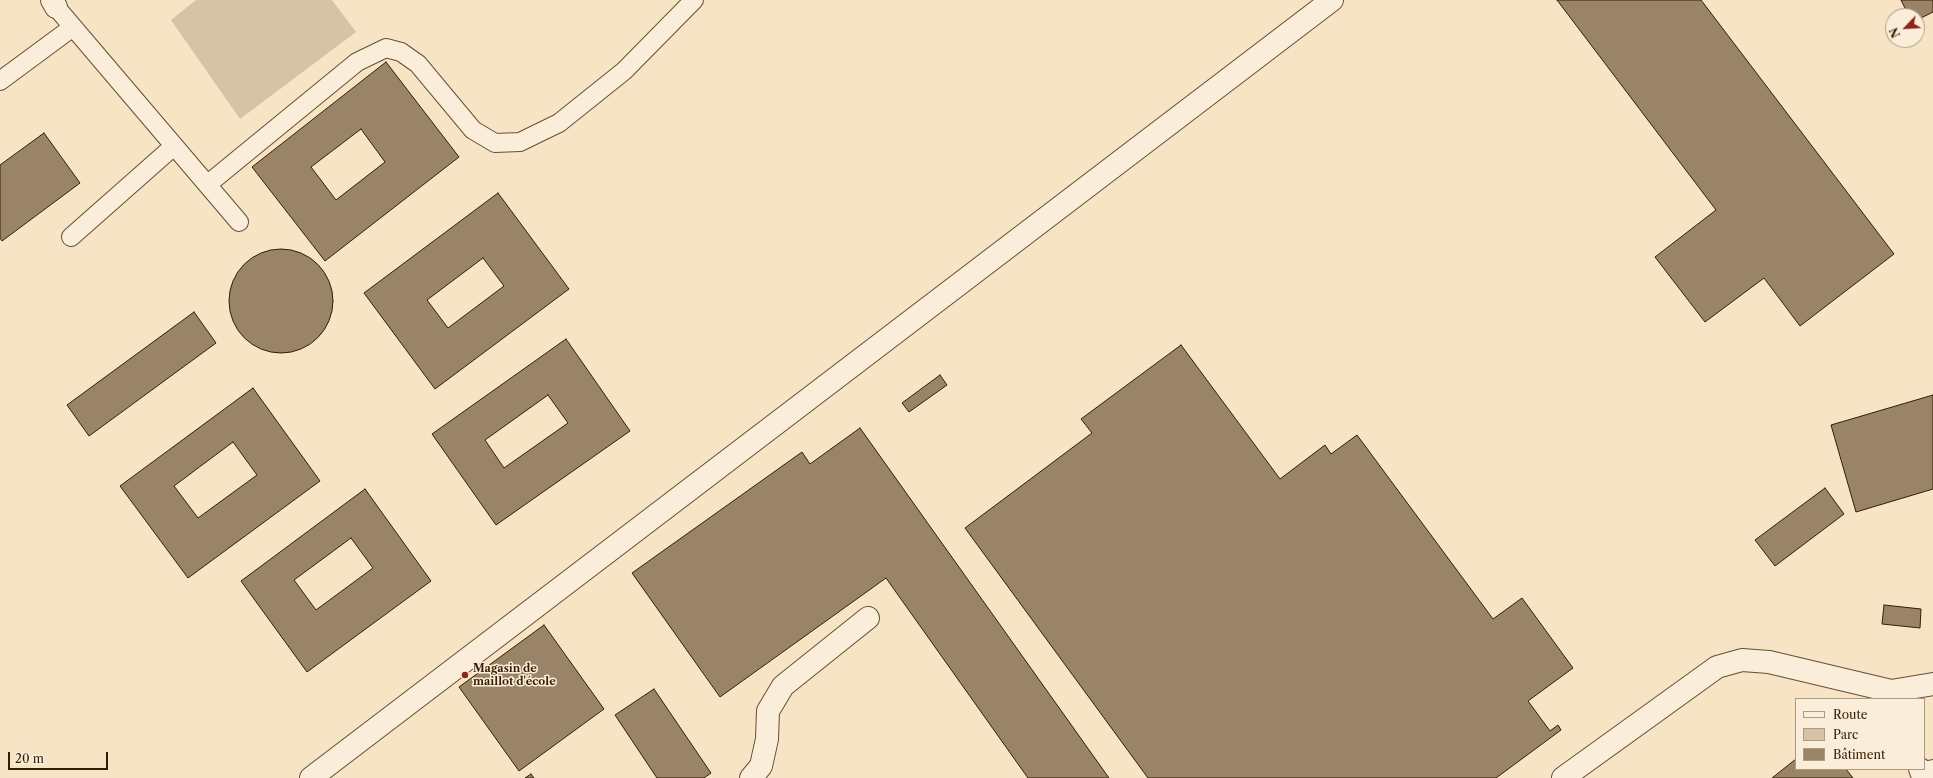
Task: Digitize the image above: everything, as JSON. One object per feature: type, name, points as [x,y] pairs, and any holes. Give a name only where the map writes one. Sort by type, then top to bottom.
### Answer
[{"type":"street","points":[[311,778],[1332,0]]},
{"type":"street","points":[[752,778],[761,766],[767,739],[768,711],[783,686],[868,618]]},
{"type":"street","points":[[1572,775],[1717,667],[1742,660],[1769,662],[1893,695],[1933,684]]},
{"type":"lane","points":[[208,184],[357,62],[386,48],[401,52],[418,64],[473,130],[495,143],[520,142],[559,123],[624,71],[694,0]]},
{"type":"lane","points":[[54,4],[239,222]]},
{"type":"lane","points":[[0,81],[74,27]]},
{"type":"lane","points":[[71,237],[174,146]]},
{"type":"green space","points":[[196,0],[332,0],[356,32],[240,119],[171,20]]},
{"type":"building","points":[[1557,0],[1701,0],[1894,254],[1800,326],[1764,278],[1705,322],[1655,257],[1716,210]]},
{"type":"building","points":[[1901,0],[1933,0],[1933,12],[1925,16],[1925,8],[1905,8]]},
{"type":"building","points":[[386,62],[459,157],[325,261],[252,167]],"holes":[[[361,129],[385,162],[336,200],[311,167]]]},
{"type":"building","points":[[44,133],[80,183],[2,241],[0,238],[0,165]]},
{"type":"building","points":[[498,193],[569,289],[435,389],[364,293]],"holes":[[[483,258],[504,286],[448,328],[427,300]]]},
{"type":"building","points":[[281,249],[301,253],[318,264],[329,281],[333,301],[329,321],[318,338],[301,349],[281,353],[261,349],[244,338],[233,321],[229,301],[233,281],[244,264],[261,253]]},
{"type":"building","points":[[194,312],[216,343],[89,436],[67,405]]},
{"type":"building","points":[[566,339],[630,431],[496,525],[432,434]],"holes":[[[548,395],[568,423],[504,468],[485,440]]]},
{"type":"building","points":[[1181,345],[1280,479],[1325,445],[1331,454],[1357,435],[1493,619],[1522,598],[1573,668],[1528,701],[1550,731],[1558,725],[1561,730],[1496,778],[1148,778],[965,528],[1092,433],[1081,419]]},
{"type":"building","points":[[940,375],[947,385],[909,412],[902,403]]},
{"type":"building","points":[[253,388],[320,481],[188,578],[120,486]],"holes":[[[233,442],[257,475],[198,518],[174,486]]]},
{"type":"building","points":[[1933,395],[1933,489],[1856,512],[1831,425]]},
{"type":"building","points":[[860,428],[1109,778],[1028,778],[886,578],[720,697],[632,573],[802,452],[810,464]]},
{"type":"building","points":[[1825,488],[1844,514],[1775,566],[1755,540]]},
{"type":"building","points":[[365,489],[431,581],[307,672],[241,581]],"holes":[[[351,538],[373,568],[316,610],[294,580]]]},
{"type":"building","points":[[1884,605],[1921,609],[1920,628],[1882,624]]},
{"type":"building","points":[[544,625],[604,709],[519,771],[459,687]]},
{"type":"building","points":[[654,689],[711,773],[704,778],[657,778],[615,715]]},
{"type":"building","points":[[1795,760],[1795,770],[1847,770],[1853,778],[1772,778]]},
{"type":"building","points":[[531,774],[534,778],[525,778]]},
{"type":"place","name":"Magasin de maillot d'école","points":[[465,675]]}]
